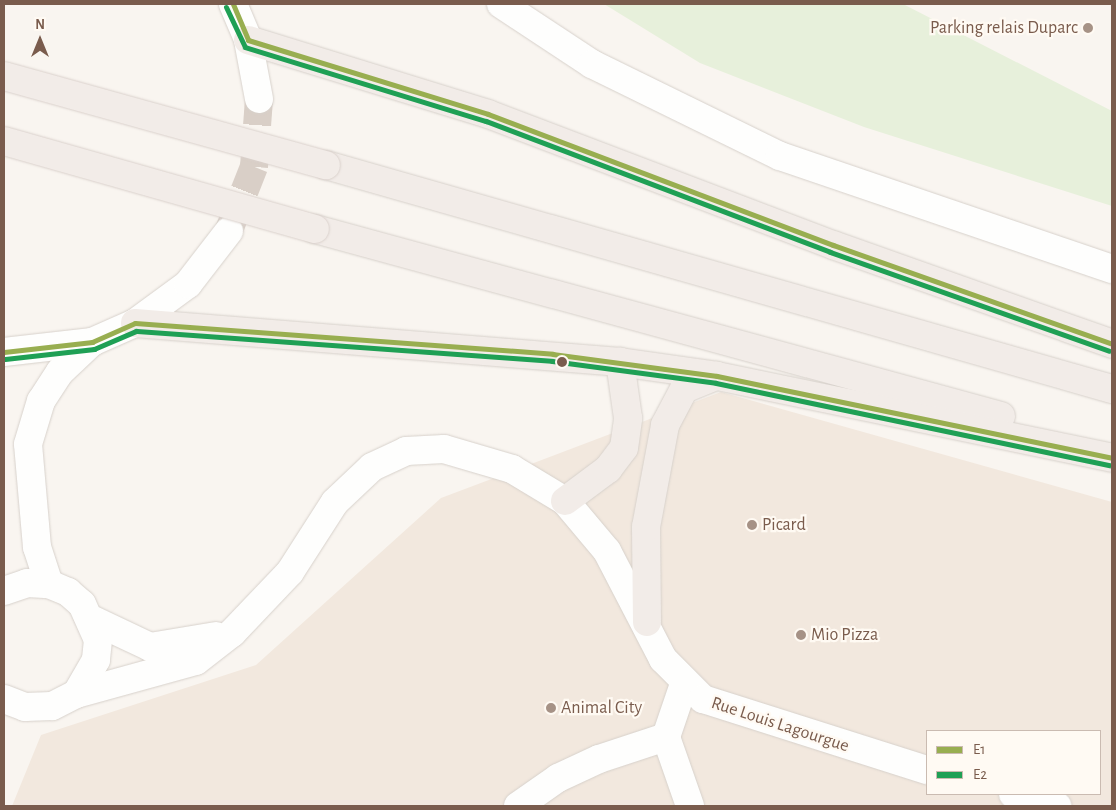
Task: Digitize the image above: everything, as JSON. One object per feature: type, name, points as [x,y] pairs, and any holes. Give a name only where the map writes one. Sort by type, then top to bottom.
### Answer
[{"type":"highway","points":[[248,40],[488,114],[833,245],[1112,344]]},
{"type":"highway","points":[[4,76],[326,165],[1112,389]]},
{"type":"highway","points":[[4,141],[315,229],[1112,446]]},
{"type":"highway","points":[[135,323],[620,362],[717,376],[1112,458]]},
{"type":"highway","points":[[565,501],[608,469],[624,448],[628,418],[620,362]]},
{"type":"highway","points":[[647,622],[646,527],[665,425],[684,389],[717,376]]},
{"type":"main road","points":[[232,4],[248,40],[259,99]]},
{"type":"main road","points":[[501,4],[592,64],[780,156],[1112,269]]},
{"type":"main road","points":[[4,352],[92,342],[135,323],[188,284],[229,231]]},
{"type":"main road","points":[[49,584],[37,547],[28,444],[42,401],[60,372],[92,342]]},
{"type":"main road","name":"Rue Louis Lagourgue","points":[[11,708],[52,706],[76,694],[196,661],[232,633],[290,572],[335,502],[389,456],[425,448],[459,451],[512,469],[565,501],[607,551],[647,622],[663,659],[684,684],[703,699],[729,711],[926,770]]},
{"type":"main road","points":[[4,591],[27,583],[49,584],[82,604],[93,620],[150,647],[182,645],[232,633]]},
{"type":"main road","points":[[76,694],[96,660],[93,620]]},
{"type":"main road","points":[[684,684],[666,737],[690,806]]},
{"type":"main road","points":[[518,806],[558,778],[599,759],[666,737]]},
{"type":"main road","points":[[1017,795],[1057,806]]},
{"type":"shaded area","points":[[721,392],[1112,502],[1112,806],[12,806],[41,735],[256,665],[441,498]]},
{"type":"green space","points":[[604,4],[903,4],[1112,111],[1112,206],[864,127],[700,63]]},
{"type":"tunnel","points":[[229,230],[254,167],[259,99]]},
{"type":"transit line","name":"E1","points":[[233,4],[248,40],[488,114],[833,245],[1112,344]]},
{"type":"transit line","name":"E2","points":[[226,7],[245,47],[486,121],[830,252],[1109,351]]},
{"type":"transit line","name":"E1","points":[[4,352],[92,342],[135,323],[553,354],[717,376],[1112,458]]},
{"type":"transit line","name":"E2","points":[[5,359],[94,349],[136,331],[552,361],[716,383],[1110,465]]},
{"type":"place","name":"Parking relais Duparc","points":[[1088,28]]},
{"type":"place","name":"Picard","points":[[752,525]]},
{"type":"place","name":"Mio Pizza","points":[[801,635]]},
{"type":"place","name":"Animal City","points":[[551,708]]}]
